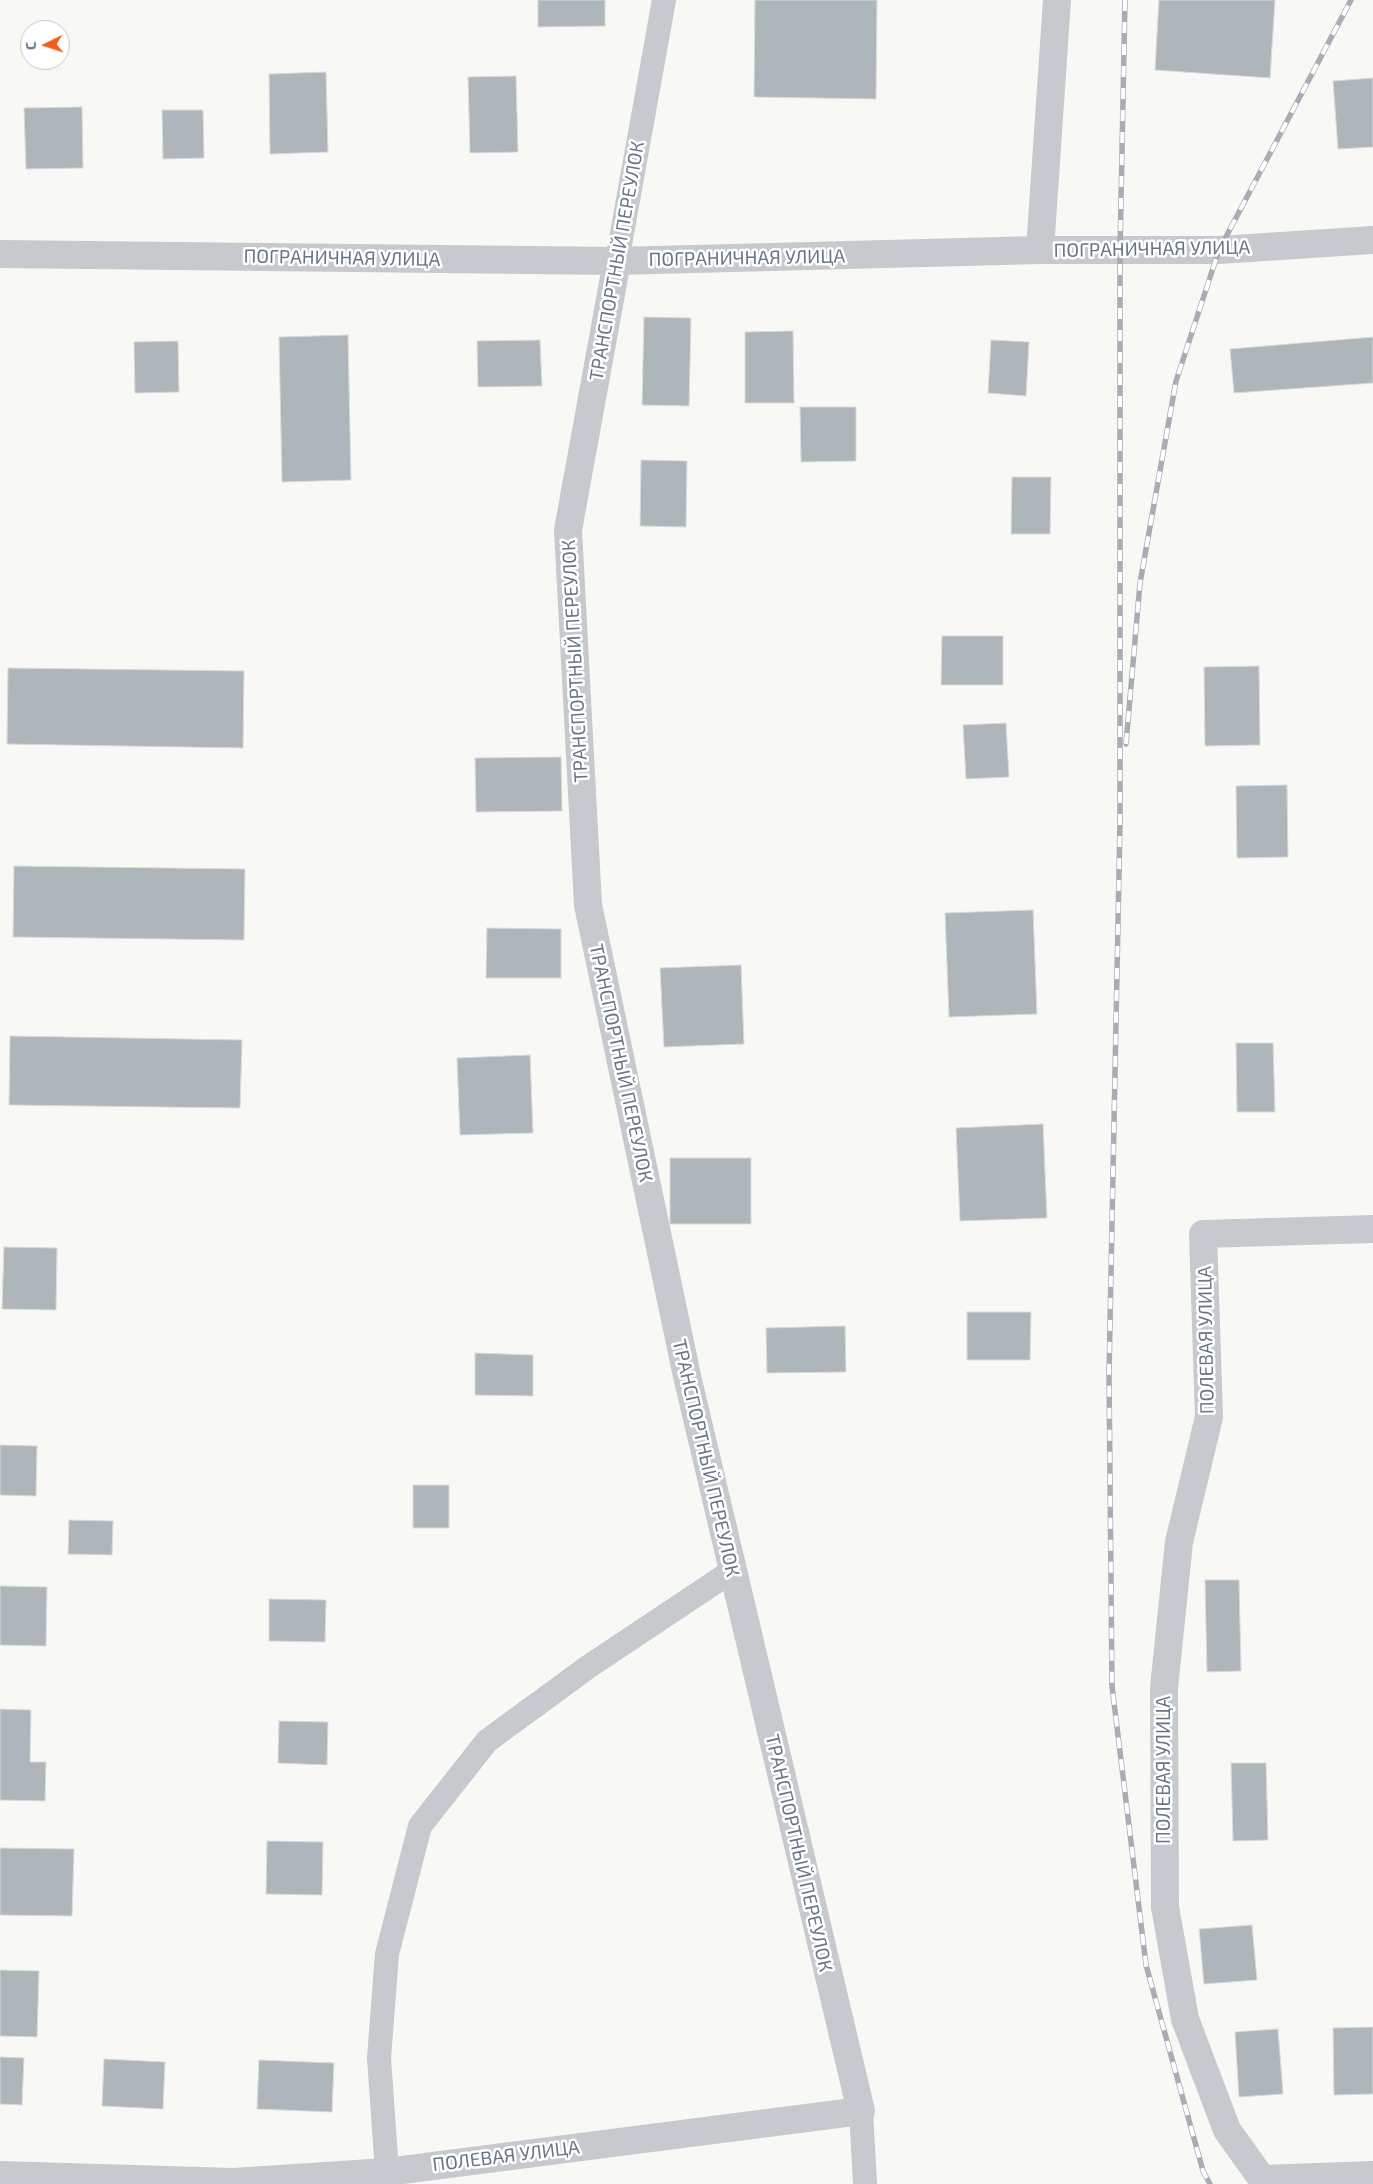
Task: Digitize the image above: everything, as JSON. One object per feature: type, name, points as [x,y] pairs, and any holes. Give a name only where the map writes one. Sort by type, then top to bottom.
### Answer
[{"type":"street","points":[[1040,250],[1057,0]]},
{"type":"street","name":"ПОГРАНИЧНАЯ УЛИЦА","points":[[0,254],[617,261],[1040,250],[1219,250],[1373,240]]},
{"type":"street","name":"ТРАНСПОРТНЫЙ ПЕРЕУЛОК","points":[[617,261],[568,530],[588,905],[685,1366],[861,2111]]},
{"type":"street","name":"ПОЛЕВАЯ УЛИЦА","points":[[1373,1229],[1203,1234],[1209,1417],[1179,1542],[1164,1688],[1165,1907],[1185,2019],[1227,2130],[1262,2180],[1373,2175]]},
{"type":"street","name":"ПОЛЕВАЯ УЛИЦА","points":[[0,2175],[233,2182],[387,2172],[861,2111]]},
{"type":"lane","name":"ТРАНСПОРТНЫЙ ПЕРЕУЛОК","points":[[617,261],[664,0]]},
{"type":"lane","points":[[387,2172],[379,2058],[387,1954],[420,1826],[487,1741],[588,1667],[732,1571]]},
{"type":"lane","points":[[861,2111],[865,2184]]},
{"type":"building","points":[[538,0],[605,0],[605,26],[538,27]]},
{"type":"building","points":[[755,0],[877,0],[876,99],[754,97]]},
{"type":"building","points":[[1159,0],[1275,0],[1270,78],[1155,70]]},
{"type":"building","points":[[326,72],[328,152],[270,154],[269,74]]},
{"type":"building","points":[[516,76],[518,152],[470,153],[468,77]]},
{"type":"building","points":[[1373,78],[1373,147],[1338,149],[1333,81]]},
{"type":"building","points":[[82,107],[83,168],[26,169],[24,108]]},
{"type":"building","points":[[162,110],[203,110],[204,158],[163,159]]},
{"type":"building","points":[[644,317],[691,318],[689,406],[642,405]]},
{"type":"building","points":[[793,331],[794,403],[745,403],[745,332]]},
{"type":"building","points":[[348,335],[351,480],[282,482],[279,337]]},
{"type":"building","points":[[1373,337],[1373,383],[1234,393],[1230,349]]},
{"type":"building","points":[[540,340],[542,386],[478,387],[477,341]]},
{"type":"building","points":[[991,340],[1029,342],[1026,396],[988,393]]},
{"type":"building","points":[[178,341],[179,392],[135,393],[134,342]]},
{"type":"building","points":[[800,407],[856,407],[856,461],[801,462]]},
{"type":"building","points":[[641,460],[687,461],[686,527],[640,526]]},
{"type":"building","points":[[1012,477],[1051,477],[1050,534],[1011,534]]},
{"type":"building","points":[[942,636],[1003,636],[1003,685],[941,685]]},
{"type":"building","points":[[1259,666],[1260,745],[1205,746],[1204,667]]},
{"type":"building","points":[[8,668],[244,671],[243,748],[7,744]]},
{"type":"building","points":[[1006,723],[1009,777],[966,779],[963,725]]},
{"type":"building","points":[[561,757],[562,811],[476,812],[475,758]]},
{"type":"building","points":[[1287,785],[1288,857],[1237,858],[1236,786]]},
{"type":"building","points":[[14,866],[245,869],[244,940],[13,937]]},
{"type":"building","points":[[1033,910],[1037,1014],[949,1017],[945,913]]},
{"type":"building","points":[[487,928],[561,929],[561,978],[486,978]]},
{"type":"building","points":[[741,965],[744,1044],[664,1047],[660,968]]},
{"type":"building","points":[[10,1036],[242,1040],[240,1108],[9,1105]]},
{"type":"building","points":[[1236,1043],[1273,1043],[1275,1112],[1237,1112]]},
{"type":"building","points":[[530,1055],[533,1133],[460,1135],[457,1058]]},
{"type":"building","points":[[1043,1124],[1047,1218],[960,1221],[956,1128]]},
{"type":"building","points":[[670,1158],[751,1158],[751,1224],[670,1224]]},
{"type":"building","points":[[4,1247],[57,1248],[56,1310],[2,1309]]},
{"type":"building","points":[[967,1312],[1031,1312],[1030,1360],[967,1360]]},
{"type":"building","points":[[845,1326],[846,1372],[767,1373],[766,1328]]},
{"type":"building","points":[[475,1353],[533,1355],[533,1396],[475,1395]]},
{"type":"building","points":[[0,1445],[37,1446],[36,1496],[0,1495]]},
{"type":"building","points":[[413,1485],[449,1485],[449,1528],[413,1528]]},
{"type":"building","points":[[69,1520],[113,1521],[112,1555],[68,1554]]},
{"type":"building","points":[[1205,1580],[1239,1580],[1241,1671],[1207,1672]]},
{"type":"building","points":[[0,1586],[47,1587],[46,1646],[0,1645]]},
{"type":"building","points":[[269,1599],[326,1600],[325,1642],[269,1641]]},
{"type":"building","points":[[0,1709],[31,1710],[30,1762],[46,1762],[45,1801],[0,1800]]},
{"type":"building","points":[[279,1721],[328,1722],[327,1765],[278,1763]]},
{"type":"building","points":[[1231,1763],[1266,1763],[1268,1840],[1233,1841]]},
{"type":"building","points":[[267,1841],[323,1842],[322,1895],[266,1894]]},
{"type":"building","points":[[0,1848],[74,1849],[72,1916],[0,1915]]},
{"type":"building","points":[[1252,1925],[1257,1980],[1204,1984],[1199,1929]]},
{"type":"building","points":[[0,1970],[39,1971],[37,2037],[0,2036]]},
{"type":"building","points":[[1373,2027],[1373,2094],[1334,2095],[1333,2028]]},
{"type":"building","points":[[1278,2029],[1283,2094],[1239,2097],[1235,2032]]},
{"type":"building","points":[[0,2057],[24,2058],[22,2105],[0,2104]]},
{"type":"building","points":[[104,2059],[165,2062],[163,2109],[102,2106]]},
{"type":"building","points":[[259,2060],[334,2063],[332,2112],[257,2109]]},
{"type":"railway","points":[[1125,0],[1120,251],[1120,822],[1109,1374],[1112,1686],[1146,1965],[1203,2171],[1210,2184]]},
{"type":"railway","points":[[1126,744],[1140,583],[1176,381],[1219,250],[1351,0]]}]
